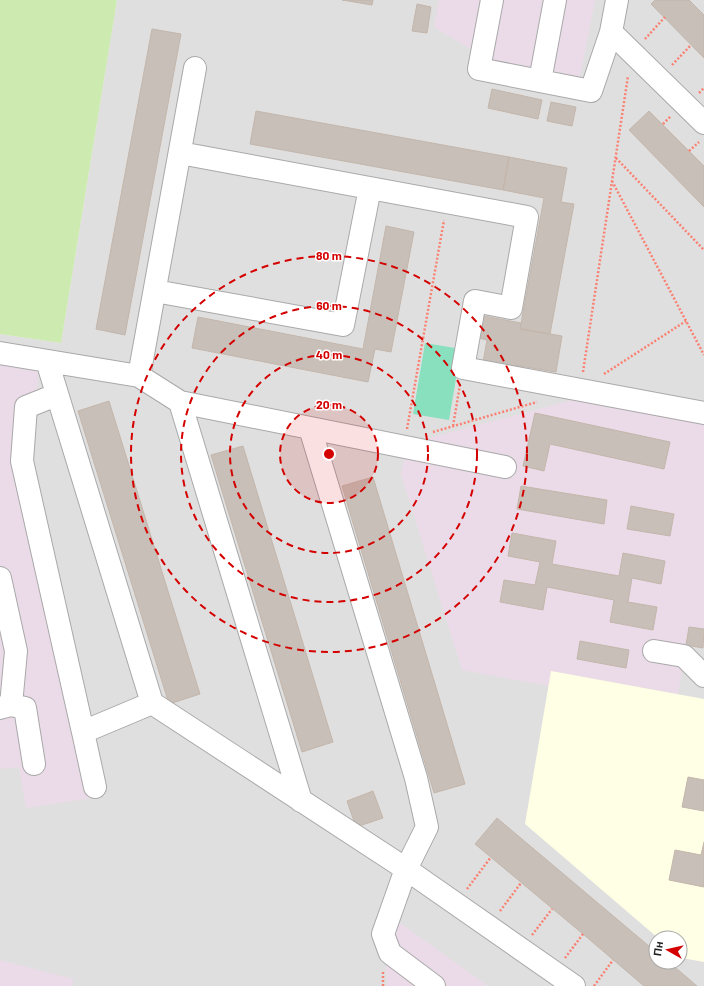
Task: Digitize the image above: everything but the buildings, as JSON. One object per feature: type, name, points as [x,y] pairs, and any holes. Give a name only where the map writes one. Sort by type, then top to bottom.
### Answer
[{"type":"street","points":[[492,0],[479,69],[591,91],[611,32],[617,0]]},
{"type":"street","points":[[540,81],[555,0]]},
{"type":"street","points":[[611,32],[704,123]]},
{"type":"street","points":[[139,376],[195,68]]},
{"type":"street","points":[[180,153],[528,217],[511,308],[475,301],[463,368],[704,413]]},
{"type":"street","points":[[155,291],[343,325],[370,188]]},
{"type":"street","points":[[0,353],[139,376],[180,402],[505,468]]},
{"type":"street","points":[[47,361],[56,395],[152,702],[406,869],[574,986]]},
{"type":"street","points":[[56,395],[26,407],[22,461],[95,787]]},
{"type":"street","points":[[180,402],[301,801]]},
{"type":"street","points":[[310,428],[416,778],[428,827],[406,869],[383,934],[390,953],[434,986]]},
{"type":"street","points":[[0,578],[16,651],[6,707],[24,708],[34,764]]},
{"type":"street","points":[[654,651],[684,656],[704,676]]},
{"type":"street","points":[[82,732],[152,702]]},
{"type":"path","points":[[580,390],[632,53],[665,18]]},
{"type":"path","points":[[659,79],[691,45]]},
{"type":"path","points":[[689,151],[704,136]]},
{"type":"path","points":[[616,158],[704,250]]},
{"type":"path","points":[[612,181],[704,354]]},
{"type":"path","points":[[390,444],[405,440],[447,202]]},
{"type":"path","points":[[580,390],[686,321]]},
{"type":"path","points":[[453,426],[463,368]]},
{"type":"path","points":[[426,434],[543,401]]},
{"type":"path","points":[[456,904],[491,857]]},
{"type":"path","points":[[488,927],[521,883]]},
{"type":"path","points":[[521,950],[552,909]]},
{"type":"path","points":[[554,972],[583,934]]},
{"type":"path","points":[[594,986],[613,960]]},
{"type":"shaded area","points":[[117,0],[704,0],[704,986],[0,986],[0,334],[61,343]]},
{"type":"shaded area","points":[[439,0],[595,0],[580,77],[485,58],[434,27]]},
{"type":"shaded area","points":[[0,365],[39,371],[27,460],[105,796],[26,808],[19,767],[0,769]]},
{"type":"shaded area","points":[[580,398],[704,421],[704,644],[703,648],[686,645],[678,694],[551,671],[549,686],[462,670],[401,474],[407,444]]},
{"type":"shaded area","points":[[551,671],[704,699],[704,962],[688,959],[688,930],[649,930],[525,824]]},
{"type":"shaded area","points":[[393,918],[488,986],[387,986],[385,947]]},
{"type":"shaded area","points":[[0,960],[73,979],[73,986],[0,986]]},
{"type":"green space","points":[[0,0],[117,0],[61,343],[0,334]]},
{"type":"green space","points":[[425,343],[461,349],[449,420],[413,414]]}]
